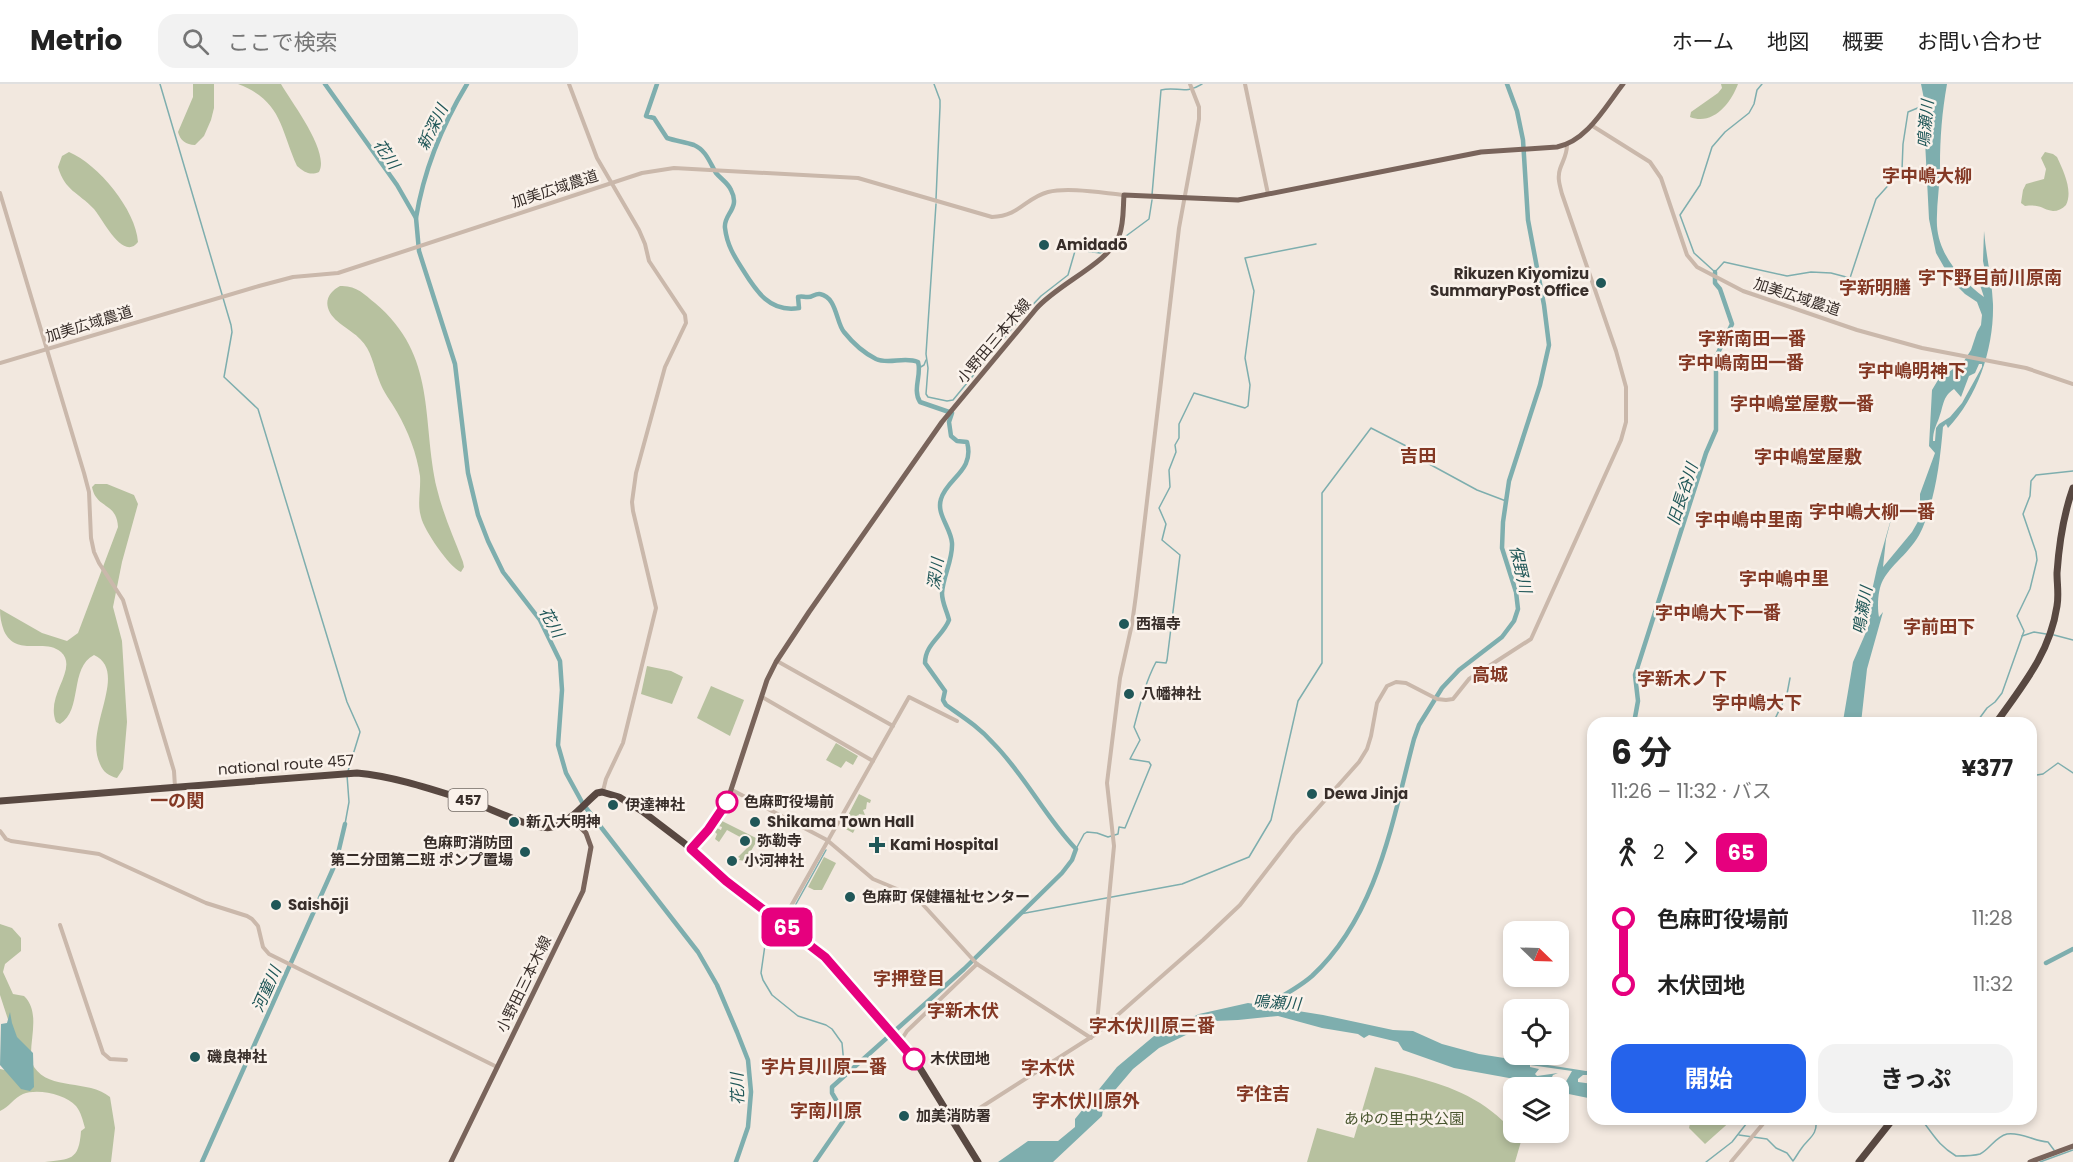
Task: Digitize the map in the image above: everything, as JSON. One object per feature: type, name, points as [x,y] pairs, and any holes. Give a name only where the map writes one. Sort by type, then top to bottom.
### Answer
[{"type":"highway","points":[[2000,717],[2048,642],[2057,605],[2058,566],[2064,513],[2073,488]]},
{"type":"highway","name":"national route 457","points":[[0,801],[357,773],[388,778],[470,801],[541,827],[552,827],[571,815],[597,793],[602,792]]},
{"type":"highway","points":[[602,792],[631,803],[691,849],[726,881],[825,957],[915,1060],[978,1162]]},
{"type":"highway","points":[[1859,1162],[1888,1125]]},
{"type":"main road","points":[[1124,195],[1238,200],[1481,152],[1567,145],[1591,125],[1623,84]]},
{"type":"main road","name":"小野田三本木線","points":[[691,849],[720,814],[732,790],[761,696],[777,661],[809,612],[950,412],[1045,298],[1112,249],[1121,229],[1124,195]]},
{"type":"main road","name":"小野田三本木線","points":[[451,1162],[583,891],[590,844],[586,833],[571,815]]},
{"type":"main road","points":[[2035,1161],[2073,1146]]},
{"type":"street","points":[[569,84],[597,158],[639,230],[649,261],[685,315],[686,323],[665,367],[635,479],[633,511],[656,608],[623,743],[602,792]]},
{"type":"street","points":[[1245,84],[1268,195]]},
{"type":"street","points":[[1096,1034],[1110,898],[1113,836],[1107,783],[1120,678],[1136,595],[1184,198],[1199,119],[1199,107],[1192,88]]},
{"type":"street","name":"加美広域農道","points":[[1591,125],[1650,162],[1661,178],[1687,255],[1697,267],[1752,295],[1857,330],[1922,348],[2022,367],[2073,384]]},
{"type":"street","points":[[948,1115],[960,1111],[972,1113],[1091,1038],[1240,905],[1294,835],[1359,762],[1367,749],[1371,736],[1377,702],[1387,686],[1396,682],[1406,683],[1437,699],[1453,699],[1480,671],[1531,639],[1621,440],[1626,422],[1626,387],[1616,351],[1572,227],[1558,178],[1567,153],[1567,145]]},
{"type":"street","name":"加美広域農道","points":[[0,363],[259,286],[293,277],[338,273],[611,182],[659,169],[711,169],[858,178],[984,216],[1001,216],[1018,210],[1049,192],[1124,195]]},
{"type":"street","points":[[0,193],[89,492],[91,538],[94,552],[123,600],[174,771],[175,787]]},
{"type":"street","points":[[777,661],[893,726]]},
{"type":"street","points":[[761,696],[873,761]]},
{"type":"street","points":[[782,923],[909,697],[957,721]]},
{"type":"street","points":[[732,790],[827,840],[873,879],[906,891],[922,901],[976,963],[1091,1038]]},
{"type":"street","points":[[0,831],[6,839],[11,841],[99,854],[206,903],[250,917],[258,926],[265,950],[288,964],[497,1067]]},
{"type":"street","points":[[60,925],[103,1053],[110,1059],[126,1060]]},
{"type":"street","points":[[898,1041],[976,963]]},
{"type":"street","points":[[1731,1162],[1762,1125]]},
{"type":"green space","points":[[193,84],[214,84],[214,108],[211,120],[204,136],[195,145],[184,141],[178,132],[193,97]]},
{"type":"green space","points":[[238,84],[281,84],[315,140],[321,163],[319,172],[307,173],[297,166],[272,107],[252,91]]},
{"type":"green space","points":[[1721,84],[1738,84],[1726,105],[1713,116],[1698,119],[1690,117],[1691,112],[1718,93],[1722,88]]},
{"type":"green space","points":[[69,152],[103,177],[123,203],[136,229],[138,242],[132,247],[126,247],[120,243],[107,229],[94,209],[64,181],[58,167],[62,156]]},
{"type":"green space","points":[[2045,152],[2057,157],[2068,188],[2066,205],[2057,211],[2025,206],[2021,203],[2026,184],[2044,179],[2046,169],[2041,158]]},
{"type":"green space","points":[[340,286],[355,289],[375,303],[395,323],[409,345],[424,390],[437,489],[445,517],[463,562],[464,567],[461,572],[444,556],[423,523],[419,507],[419,468],[414,451],[401,419],[381,384],[370,353],[356,335],[330,313],[327,301],[334,290]]},
{"type":"green space","points":[[95,484],[107,484],[134,495],[138,504],[122,562],[113,607],[122,641],[127,722],[123,769],[117,778],[109,775],[103,769],[96,750],[107,688],[108,674],[104,663],[94,655],[86,661],[78,679],[72,709],[60,724],[56,722],[54,712],[66,659],[54,648],[16,644],[4,631],[0,615],[0,609],[42,633],[67,641],[78,633],[118,527],[114,513],[94,494],[92,487]]},
{"type":"green space","points":[[647,666],[671,671],[683,677],[672,704],[641,694]]},
{"type":"green space","points":[[711,686],[744,700],[730,736],[697,718]]},
{"type":"green space","points":[[836,743],[858,756],[853,765],[846,761],[841,768],[826,760]]},
{"type":"green space","points":[[859,794],[871,800],[870,803],[867,802],[866,809],[863,810],[865,815],[859,814],[857,819],[852,817],[850,822],[856,827],[853,833],[842,827]]},
{"type":"green space","points":[[722,821],[758,839],[745,861],[739,860],[738,857],[751,844],[750,840],[727,830],[719,842],[715,839],[717,834],[713,830],[715,827],[721,830],[722,827],[719,826]]},
{"type":"green space","points":[[824,857],[836,863],[822,890],[814,890],[808,887]]},
{"type":"green space","points":[[0,924],[12,928],[21,938],[21,951],[5,964],[3,972],[13,994],[24,996],[33,1013],[31,1052],[34,1067],[50,1079],[91,1088],[110,1097],[115,1128],[111,1162],[45,1162],[72,1157],[78,1148],[81,1131],[85,1128],[78,1108],[59,1095],[29,1092],[0,1111],[0,1069],[10,1071],[17,1047],[0,995]]},
{"type":"green space","name":"あゆの里中央公園","points":[[1375,1067],[1442,1085],[1468,1096],[1503,1121],[1503,1143],[1521,1143],[1515,1162],[1307,1162],[1317,1128],[1354,1138]]},
{"type":"green space","points":[[1690,1125],[1726,1125],[1705,1144],[1689,1128]]},
{"type":"water","points":[[1921,84],[1947,84],[1941,135],[1937,226],[1947,257],[1967,283],[1984,297],[1977,276],[1984,280],[1986,276],[1983,261],[1984,231],[1993,304],[1991,337],[1982,370],[1968,401],[1948,428],[1946,424],[1943,427],[1934,490],[1923,527],[1914,543],[1887,573],[1881,584],[1878,598],[1879,617],[1883,612],[1867,669],[1862,717],[1844,717],[1853,662],[1870,623],[1867,613],[1877,568],[1893,512],[1886,539],[1883,567],[1912,532],[1920,518],[1920,494],[1935,453],[1929,446],[1932,390],[1938,380],[1964,361],[1981,325],[1982,315],[1977,302],[1952,281],[1936,253],[1929,219],[1925,141],[1928,119]],"holes":[[[1979,364],[1982,364],[1962,403],[1936,428],[1935,441],[1933,441],[1935,429],[1947,395],[1954,389],[1961,397],[1969,376],[1975,373]]]},
{"type":"water","points":[[1248,1003],[1323,1015],[1393,1030],[1413,1031],[1442,1044],[1503,1058],[1503,1065],[1530,1065],[1530,1067],[1539,1069],[1535,1074],[1537,1076],[1558,1073],[1552,1077],[1504,1077],[1454,1068],[1403,1050],[1398,1042],[1369,1035],[1364,1038],[1358,1034],[1322,1028],[1278,1016],[1215,1021],[1159,1048],[1133,1069],[1104,1103],[1102,1116],[1053,1162],[998,1162],[1028,1141],[1058,1141],[1075,1127],[1075,1119],[1117,1067],[1154,1036],[1199,1014]]},
{"type":"water","points":[[10,1012],[17,1037],[33,1053],[34,1087],[30,1091],[21,1089],[0,1065],[1,1024],[7,1023]]},
{"type":"water","points":[[1530,1065],[1548,1065],[1587,1071],[1587,1075],[1583,1075],[1578,1082],[1587,1083],[1587,1098],[1569,1094],[1569,1077],[1572,1071]]},
{"type":"waterway","points":[[160,84],[231,325],[232,332],[224,377],[258,409],[347,702],[360,732],[348,771]]},
{"type":"waterway","name":"花川","points":[[325,84],[397,185],[416,218],[419,251],[455,364],[468,473],[478,515],[503,572],[540,620],[560,661],[562,690],[558,745],[566,773],[583,804],[698,952],[717,985],[748,1060],[751,1092],[748,1127],[736,1162]]},
{"type":"waterway","name":"新深川","points":[[416,218],[419,200],[435,149],[449,116],[467,84]]},
{"type":"waterway","name":"深川","points":[[657,84],[646,116],[654,118],[667,138],[694,145],[702,150],[716,173],[730,188],[734,202],[725,223],[727,240],[759,293],[772,304],[789,309],[799,308],[798,297],[818,294],[826,296],[833,305],[841,328],[854,343],[867,354],[881,361],[913,360],[918,362],[917,392],[920,402],[952,413],[949,422],[951,436],[957,441],[967,442],[968,452],[964,467],[941,499],[940,510],[952,543],[942,593],[949,620],[931,645],[925,663],[945,691],[943,700],[946,705],[971,722],[1004,755],[1076,849],[1072,860],[1062,873],[964,969],[832,1087],[832,1093],[846,1117],[815,1162]]},
{"type":"waterway","points":[[934,84],[940,100],[936,199]]},
{"type":"waterway","points":[[1152,195],[1161,90],[1186,90],[1202,84]]},
{"type":"waterway","name":"保野川","points":[[1261,1008],[1312,976],[1353,924],[1380,865],[1419,725],[1442,688],[1459,670],[1502,637],[1514,621],[1518,609],[1516,592],[1502,548],[1503,522],[1509,481],[1540,385],[1549,345],[1528,220],[1523,140],[1517,111],[1507,84]]},
{"type":"waterway","name":"鳴瀬川","points":[[1762,84],[1757,90],[1749,113],[1725,132],[1712,147],[1700,185],[1680,215],[1694,253],[1715,272],[1724,262],[1787,276],[1811,272],[1831,273],[1850,278],[1876,199],[1902,170],[1908,112],[1920,107],[1926,108]]},
{"type":"waterway","points":[[1122,239],[1149,219],[1152,200]]},
{"type":"waterway","points":[[936,204],[926,354],[928,368],[926,394],[928,397],[953,400],[1023,315],[1041,296],[1068,275],[1075,251],[1100,253],[1107,249]]},
{"type":"waterway","points":[[1076,849],[1087,832],[1108,837],[1118,834],[1119,827],[1125,828],[1151,765],[1149,762],[1130,759],[1140,740],[1134,727],[1143,694],[1156,662],[1166,663],[1167,660],[1180,555],[1162,540],[1166,524],[1159,508],[1170,487],[1169,470],[1176,452],[1179,424],[1194,393],[1245,408],[1248,406],[1250,385],[1245,358],[1254,291],[1245,258],[1316,244]]},
{"type":"waterway","name":"旧長谷川","points":[[1635,717],[1638,701],[1635,675],[1706,453],[1716,430],[1716,357],[1732,324],[1720,289],[1715,283],[1715,272]]},
{"type":"waterway","points":[[919,368],[926,360]]},
{"type":"waterway","points":[[1020,914],[1182,884],[1249,857],[1271,820],[1298,701],[1322,663],[1322,493],[1371,428],[1410,448],[1409,453],[1477,490],[1506,501]]},
{"type":"waterway","points":[[1980,717],[2002,693],[2024,631],[2017,616],[2030,589],[2037,560],[2023,514],[2030,496],[2031,481],[2036,475],[2073,471]]},
{"type":"waterway","points":[[2022,636],[2034,632],[2046,634]]},
{"type":"waterway","points":[[2054,635],[2073,640]]},
{"type":"waterway","points":[[1776,717],[1787,694],[1790,678]]},
{"type":"waterway","points":[[2037,775],[2043,774],[2058,763],[2073,773]]},
{"type":"waterway","points":[[345,824],[349,802],[347,775]]},
{"type":"waterway","name":"河童川","points":[[202,1162],[336,862],[345,824]]},
{"type":"waterway","points":[[791,913],[826,850]]},
{"type":"waterway","points":[[777,914],[780,909],[785,911]]},
{"type":"waterway","points":[[772,921],[765,945],[761,973],[763,980],[772,995],[798,1016],[832,1029],[842,1043],[845,1075]]},
{"type":"waterway","points":[[2046,963],[2073,949]]},
{"type":"waterway","points":[[1706,1162],[1732,1142],[1745,1125]]},
{"type":"waterway","points":[[1739,1135],[1767,1139],[1776,1148],[1787,1153],[1793,1161],[1814,1133],[1816,1125]]},
{"type":"waterway","points":[[1926,1125],[1940,1143],[1956,1156],[1980,1154],[2007,1134],[2018,1134],[2048,1142],[2054,1150]]},
{"type":"waterway","points":[[2040,1162],[2073,1150]]},
{"type":"bus line","name":"65","points":[[727,802],[708,830],[691,849],[726,881],[825,957],[914,1059]]},
{"type":"place","name":"Amidadō","points":[[1044,245]]},
{"type":"place","name":"Rikuzen Kiyomizu SummaryPost Office","points":[[1601,283]]},
{"type":"place","name":"西福寺","points":[[1124,624]]},
{"type":"place","name":"八幡神社","points":[[1129,694]]},
{"type":"place","name":"Dewa Jinja","points":[[1312,794]]},
{"type":"place","name":"色麻町役場前","points":[[727,802]]},
{"type":"place","name":"伊達神社","points":[[613,805]]},
{"type":"place","name":"新八大明神","points":[[514,822]]},
{"type":"place","name":"Shikama Town Hall","points":[[755,822]]},
{"type":"place","name":"弥勒寺","points":[[745,841]]},
{"type":"place","name":"Kami Hospital","points":[[877,845]]},
{"type":"place","name":"色麻町消防団 第二分団第二班 ポンプ置場","points":[[525,852]]},
{"type":"place","name":"小河神社","points":[[732,861]]},
{"type":"place","name":"色麻町 保健福祉センター","points":[[850,897]]},
{"type":"place","name":"Saishōji","points":[[276,905]]},
{"type":"place","name":"磯良神社","points":[[195,1057]]},
{"type":"place","name":"木伏団地","points":[[914,1059]]},
{"type":"place","name":"加美消防署","points":[[904,1116]]},
{"type":"district","name":"字中嶋大柳","points":[[1927,176]]},
{"type":"district","name":"字下野目前川原南","points":[[1990,278]]},
{"type":"district","name":"字新明膳","points":[[1875,288]]},
{"type":"district","name":"字新南田一番","points":[[1752,339]]},
{"type":"district","name":"字中嶋南田一番","points":[[1741,363]]},
{"type":"district","name":"字中嶋明神下","points":[[1912,371]]},
{"type":"district","name":"字中嶋堂屋敷一番","points":[[1802,404]]},
{"type":"district","name":"吉田","points":[[1418,456]]},
{"type":"district","name":"字中嶋堂屋敷","points":[[1808,457]]},
{"type":"district","name":"字中嶋大柳一番","points":[[1872,512]]},
{"type":"district","name":"字中嶋中里南","points":[[1749,520]]},
{"type":"district","name":"字中嶋中里","points":[[1784,579]]},
{"type":"district","name":"字中嶋大下一番","points":[[1718,613]]},
{"type":"district","name":"字前田下","points":[[1939,627]]},
{"type":"district","name":"高城","points":[[1490,675]]},
{"type":"district","name":"字新木ノ下","points":[[1682,679]]},
{"type":"district","name":"字中嶋大下","points":[[1757,703]]},
{"type":"district","name":"一の関","points":[[177,801]]},
{"type":"district","name":"字押登目","points":[[909,979]]},
{"type":"district","name":"字新木伏","points":[[963,1011]]},
{"type":"district","name":"字木伏川原三番","points":[[1152,1026]]},
{"type":"district","name":"字片貝川原二番","points":[[824,1067]]},
{"type":"district","name":"字木伏","points":[[1048,1068]]},
{"type":"district","name":"字住吉","points":[[1263,1094]]},
{"type":"district","name":"字木伏川原外","points":[[1086,1101]]},
{"type":"district","name":"字南川原","points":[[826,1111]]}]
